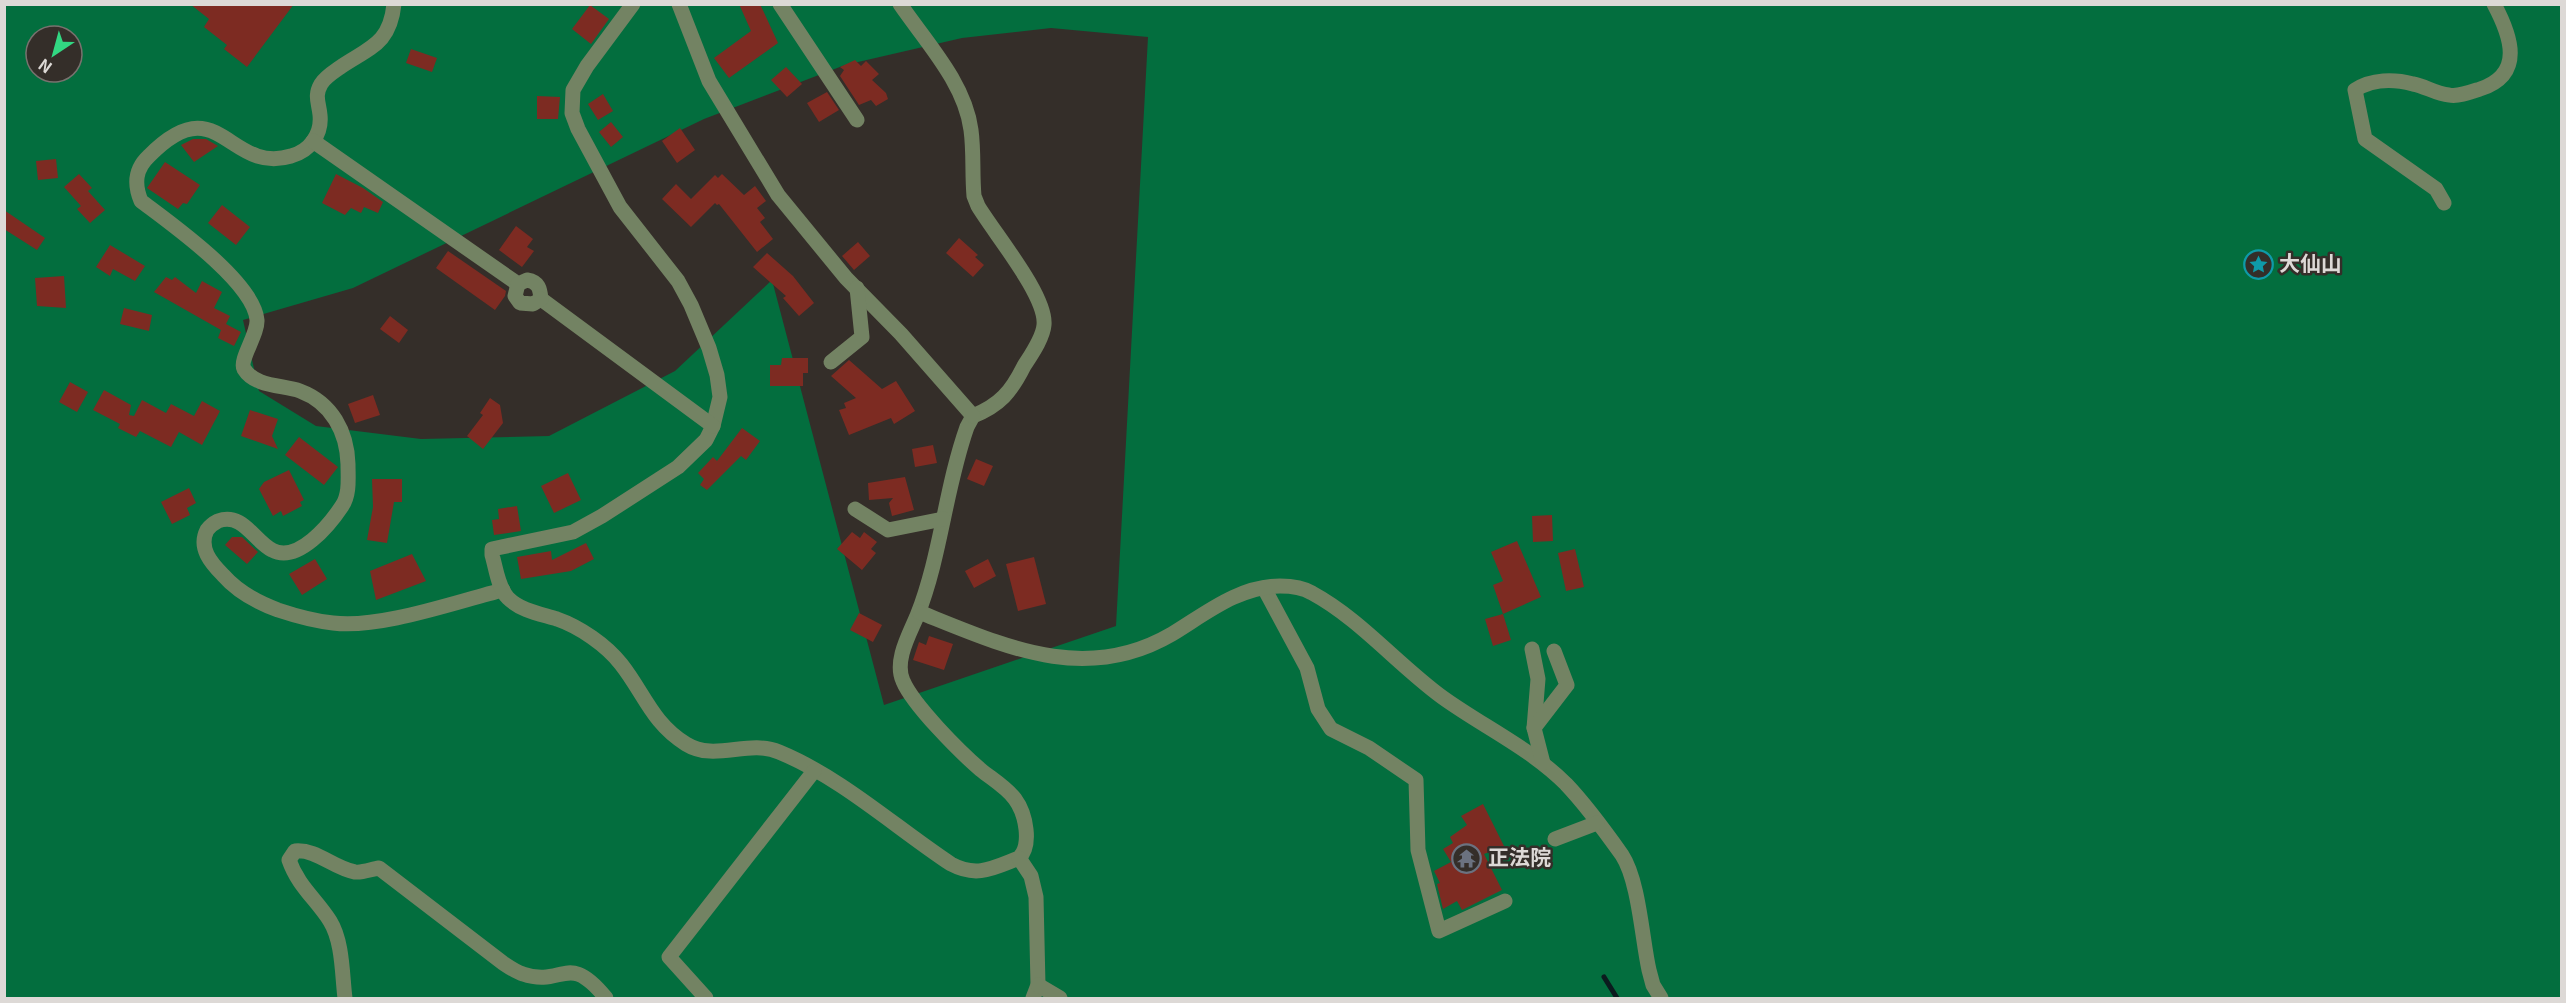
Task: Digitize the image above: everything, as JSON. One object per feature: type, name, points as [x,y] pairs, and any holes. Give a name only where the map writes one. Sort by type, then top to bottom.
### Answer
[{"type":"street","points":[[394,4],[393,20],[379,44],[334,72],[321,83],[316,98],[320,117],[317,136],[308,148],[293,156],[273,160],[254,156],[221,135],[202,127],[192,127],[161,144],[140,164],[135,186],[141,201],[217,263],[247,297],[257,319],[256,333],[243,363],[244,370],[256,380],[300,391],[316,400],[338,421],[345,439],[348,485],[344,502],[327,527],[303,547],[286,553],[273,551],[241,522],[225,519],[213,524],[207,530],[204,544],[209,560],[229,581],[263,604],[302,618],[334,624],[378,622],[503,590]]},
{"type":"street","points":[[633,4],[587,66],[573,90],[572,113],[578,129],[620,207],[678,280],[709,348],[717,375],[720,397],[713,426],[706,440],[678,467],[573,532],[492,549],[503,590],[507,597],[516,604],[560,620],[591,637],[620,663],[661,725],[696,750],[710,752],[747,747],[777,751],[881,813],[925,847],[963,870],[976,872],[1019,858],[1026,846],[1022,811],[1015,798],[960,752],[934,723],[903,681],[899,668],[930,576],[962,443],[973,416],[992,408],[1007,395],[1044,327],[1044,311],[1025,276],[978,206],[974,196],[971,130],[965,106],[948,72],[900,4]]},
{"type":"street","points":[[679,4],[709,81],[760,166],[796,219],[973,416]]},
{"type":"street","points":[[780,4],[857,120]]},
{"type":"street","points":[[2444,203],[2436,189],[2365,139],[2355,90],[2369,81],[2413,84],[2451,96],[2485,87],[2502,76],[2512,58],[2510,40],[2494,4]]},
{"type":"street","points":[[313,141],[518,284],[527,280],[536,283],[540,288],[541,299],[713,426]]},
{"type":"street","points":[[831,363],[862,337],[857,288]]},
{"type":"street","points":[[855,509],[888,530],[943,519]]},
{"type":"street","points":[[919,612],[981,637],[1033,653],[1083,660],[1123,655],[1152,645],[1237,596],[1264,588],[1295,587],[1310,592],[1328,603],[1441,696],[1542,763],[1566,784],[1623,857],[1630,874],[1653,985],[1661,999]]},
{"type":"street","points":[[1264,588],[1307,668],[1318,710],[1331,729],[1369,748],[1416,780],[1418,850],[1439,931],[1505,901]]},
{"type":"street","points":[[1532,649],[1538,679],[1534,728],[1542,763]]},
{"type":"street","points":[[1534,728],[1567,685],[1554,651]]},
{"type":"street","points":[[706,999],[669,957],[814,771]]},
{"type":"street","points":[[1555,840],[1597,823]]},
{"type":"street","points":[[345,999],[336,938],[330,922],[296,878],[289,860],[295,851],[308,850],[357,873],[379,868],[502,963],[524,975],[548,976],[568,972],[580,974],[592,982],[606,999]]},
{"type":"street","points":[[1019,858],[1031,876],[1036,897],[1035,992],[1060,999]]},
{"type":"green space","points":[[5,5],[2561,5],[2561,998],[5,998]],"holes":[[[1051,28],[1148,37],[1116,626],[884,705],[772,280],[675,371],[549,436],[421,439],[316,426],[259,391],[243,320],[353,288],[704,119],[845,65],[962,38]]]},
{"type":"building","points":[[190,4],[294,4],[247,67],[224,49],[227,45],[204,27],[209,19]]},
{"type":"building","points":[[739,4],[760,4],[778,43],[729,78],[714,58],[751,31]]},
{"type":"building","points":[[590,5],[609,19],[591,44],[572,29]]},
{"type":"building","points":[[411,49],[437,58],[432,72],[406,63]]},
{"type":"building","points":[[855,60],[861,66],[866,61],[879,74],[872,80],[886,93],[888,99],[876,106],[871,100],[859,105],[840,76],[844,70],[840,67]]},
{"type":"building","points":[[786,67],[802,84],[787,97],[771,80]]},
{"type":"building","points":[[827,92],[839,110],[819,122],[807,103]]},
{"type":"building","points":[[603,94],[613,111],[598,120],[588,104]]},
{"type":"building","points":[[537,96],[560,97],[558,119],[537,119]]},
{"type":"building","points":[[611,122],[623,137],[611,147],[599,132]]},
{"type":"building","points":[[680,128],[695,150],[677,163],[662,141]]},
{"type":"building","points":[[193,139],[206,139],[218,146],[194,162],[181,145]]},
{"type":"building","points":[[56,159],[58,178],[38,180],[36,161]]},
{"type":"building","points":[[165,162],[200,185],[187,204],[183,203],[178,209],[147,188]]},
{"type":"building","points":[[79,174],[92,188],[88,191],[105,210],[90,223],[77,209],[81,206],[64,187]]},
{"type":"building","points":[[336,174],[383,202],[378,213],[364,207],[361,213],[351,208],[345,215],[322,203]]},
{"type":"building","points":[[722,174],[744,195],[755,186],[766,201],[757,208],[765,218],[760,222],[773,239],[757,252],[719,204],[715,203],[691,227],[662,199],[676,184],[691,199],[715,175],[718,178]]},
{"type":"building","points":[[222,205],[250,227],[236,245],[208,223]]},
{"type":"building","points":[[4,210],[45,238],[37,250],[4,229]]},
{"type":"building","points":[[516,226],[533,239],[527,247],[534,251],[522,267],[499,250]]},
{"type":"building","points":[[959,238],[978,255],[975,257],[984,265],[973,277],[946,253]]},
{"type":"building","points":[[858,242],[870,256],[854,270],[842,256]]},
{"type":"building","points":[[110,245],[145,266],[135,281],[113,269],[110,276],[96,267]]},
{"type":"building","points":[[448,251],[506,291],[495,310],[436,268]]},
{"type":"building","points":[[767,253],[793,276],[814,303],[799,316],[783,298],[786,296],[753,267]]},
{"type":"building","points":[[64,276],[66,308],[37,306],[35,278]]},
{"type":"building","points":[[166,277],[172,280],[175,277],[196,293],[202,281],[222,292],[214,308],[230,316],[226,324],[241,332],[234,346],[218,338],[221,330],[154,292]]},
{"type":"building","points":[[124,308],[152,315],[149,331],[120,324]]},
{"type":"building","points":[[390,316],[408,330],[399,343],[380,329]]},
{"type":"building","points":[[782,358],[808,358],[808,373],[803,373],[803,386],[770,386],[770,365],[781,365]]},
{"type":"building","points":[[849,360],[882,389],[896,381],[915,411],[894,424],[891,418],[849,435],[839,410],[846,408],[844,403],[856,398],[831,376]]},
{"type":"building","points":[[70,382],[88,392],[77,412],[59,402]]},
{"type":"building","points":[[104,390],[131,405],[129,415],[134,416],[142,400],[166,413],[171,404],[194,416],[202,401],[220,411],[202,445],[179,432],[171,447],[140,431],[136,437],[118,428],[120,424],[93,410]]},
{"type":"building","points":[[373,395],[380,415],[355,423],[348,404]]},
{"type":"building","points":[[490,398],[500,405],[503,423],[483,449],[467,436],[483,415],[480,413]]},
{"type":"building","points":[[250,410],[278,419],[272,436],[278,449],[241,436]]},
{"type":"building","points":[[742,428],[760,441],[746,460],[741,456],[707,490],[700,485],[704,479],[698,473],[713,457],[717,461]]},
{"type":"building","points":[[299,437],[338,467],[324,485],[285,455]]},
{"type":"building","points":[[933,445],[937,463],[915,467],[912,449]]},
{"type":"building","points":[[976,459],[993,466],[984,486],[967,479]]},
{"type":"building","points":[[289,470],[304,500],[300,502],[302,506],[283,516],[281,511],[273,516],[259,489],[264,482]]},
{"type":"building","points":[[568,473],[581,500],[554,513],[541,486]]},
{"type":"building","points":[[905,477],[914,510],[892,516],[889,503],[893,498],[869,500],[868,483]]},
{"type":"building","points":[[372,479],[402,479],[402,502],[394,502],[387,543],[367,540],[373,507]]},
{"type":"building","points":[[189,488],[196,503],[187,508],[190,515],[172,524],[161,502]]},
{"type":"building","points":[[517,506],[521,531],[494,535],[492,520],[499,519],[498,509]]},
{"type":"building","points":[[1552,515],[1553,541],[1533,542],[1532,516]]},
{"type":"building","points":[[852,532],[860,538],[864,532],[877,542],[871,549],[876,553],[862,570],[837,549]]},
{"type":"building","points":[[232,537],[242,537],[258,552],[247,564],[225,545]]},
{"type":"building","points":[[1517,541],[1541,597],[1503,614],[1493,585],[1503,581],[1491,552]]},
{"type":"building","points":[[586,543],[594,559],[571,571],[521,579],[517,557],[551,551],[552,560]]},
{"type":"building","points":[[1575,549],[1584,587],[1566,591],[1558,553]]},
{"type":"building","points":[[412,554],[426,581],[376,600],[370,571]]},
{"type":"building","points":[[1034,557],[1046,604],[1018,611],[1006,564]]},
{"type":"building","points":[[315,559],[327,579],[302,595],[289,574]]},
{"type":"building","points":[[988,559],[996,576],[974,588],[965,571]]},
{"type":"building","points":[[859,613],[882,625],[873,642],[850,630]]},
{"type":"building","points":[[1503,614],[1511,640],[1493,646],[1485,619]]},
{"type":"building","points":[[929,636],[953,644],[944,670],[913,660],[919,642],[926,645]]},
{"type":"building","name":"正法院","points":[[1483,804],[1504,846],[1484,854],[1502,890],[1462,910],[1457,901],[1443,909],[1437,884],[1440,883],[1434,871],[1451,862],[1443,849],[1453,843],[1450,837],[1467,825],[1461,816]]},
{"type":"waterway","points":[[1604,977],[1617,998]]},
{"type":"place","name":"大仙山","points":[[2258,264]]},
{"type":"place","name":"正法院","points":[[1467,858]]}]
